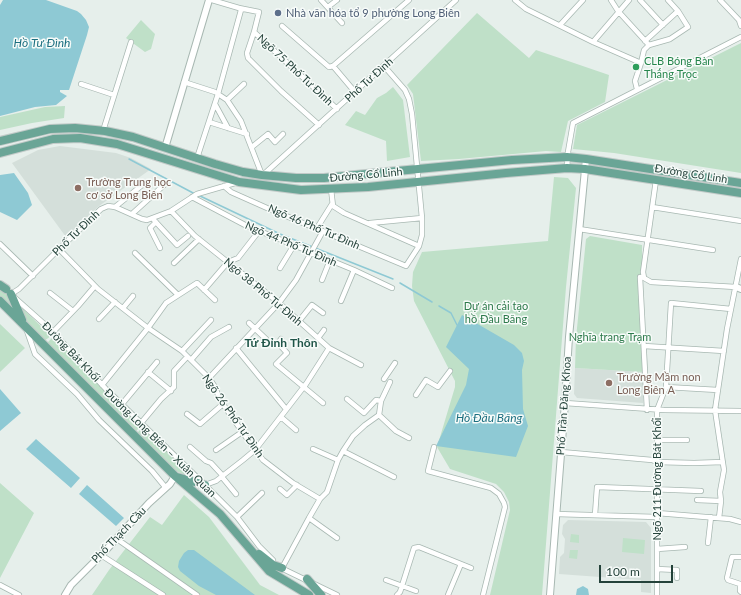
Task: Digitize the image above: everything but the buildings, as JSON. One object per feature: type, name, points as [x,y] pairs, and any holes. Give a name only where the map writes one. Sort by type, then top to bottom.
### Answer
[{"type":"main road","name":"Đường Cổ Linh","points":[[0,141],[50,128],[75,128],[103,131],[133,137],[236,170],[262,175],[296,178],[324,178],[512,160],[568,157],[741,183]]},
{"type":"main road","points":[[130,148],[133,137]]},
{"type":"main road","name":"Đường Cổ Linh","points":[[0,153],[53,139],[67,138],[103,142],[130,148],[239,182],[301,190],[419,182],[567,168],[585,169],[741,193]]},
{"type":"main road","points":[[6,289],[24,324]]},
{"type":"main road","name":"Đường Long Biên – Xuân Quan","points":[[0,301],[175,476],[220,514],[269,571],[309,595]]},
{"type":"main road","points":[[175,476],[206,485]]},
{"type":"main road","points":[[242,539],[266,561],[282,568]]},
{"type":"main road","points":[[307,579],[321,595]]},
{"type":"street","points":[[165,148],[184,82],[211,0],[259,12],[247,56],[280,91],[319,125]]},
{"type":"street","points":[[321,0],[342,22]]},
{"type":"street","points":[[328,7],[337,0]]},
{"type":"street","points":[[332,66],[409,0]]},
{"type":"street","name":"Phố Tư Đình","points":[[262,175],[337,109],[456,0]]},
{"type":"street","points":[[515,0],[526,9],[593,42],[641,63]]},
{"type":"street","points":[[560,25],[583,0]]},
{"type":"street","points":[[611,0],[618,11],[650,45]]},
{"type":"street","points":[[593,42],[628,0]]},
{"type":"street","points":[[640,0],[663,24]]},
{"type":"street","points":[[637,89],[635,81],[644,50],[650,45],[670,39],[688,27],[678,11],[668,0]]},
{"type":"street","points":[[720,0],[739,20],[741,26]]},
{"type":"street","points":[[197,158],[218,94],[241,10],[240,8]]},
{"type":"street","points":[[645,41],[678,11]]},
{"type":"street","points":[[282,26],[329,67],[332,66],[355,92]]},
{"type":"street","name":"Ngõ 75 Phố Tư Đình","points":[[254,32],[337,109]]},
{"type":"street","points":[[567,168],[573,123],[741,37]]},
{"type":"street","points":[[103,131],[131,42]]},
{"type":"street","points":[[332,204],[344,213],[420,246],[422,235],[422,218],[412,114],[409,99],[403,86],[384,66]]},
{"type":"street","points":[[184,82],[218,94],[227,100],[241,121],[262,175]]},
{"type":"street","points":[[81,84],[114,95]]},
{"type":"street","points":[[227,100],[244,84]]},
{"type":"street","points":[[214,104],[228,128]]},
{"type":"street","points":[[209,122],[247,134]]},
{"type":"street","points":[[252,147],[268,134],[275,142],[283,134]]},
{"type":"street","name":"Phố Trần Đăng Khoa","points":[[550,595],[569,337],[586,159]]},
{"type":"street","points":[[656,180],[643,272],[644,278],[647,281],[738,288]]},
{"type":"street","points":[[141,186],[116,207],[142,219],[154,220],[171,211],[194,195],[239,182]]},
{"type":"street","points":[[132,214],[164,186]]},
{"type":"street","name":"Ngõ 46 Phố Tư Đình","points":[[224,186],[231,192],[406,266],[420,246]]},
{"type":"street","points":[[317,228],[332,204],[331,189]]},
{"type":"street","name":"Ngõ 44 Phố Tư Đình","points":[[194,195],[244,225],[312,251],[392,288]]},
{"type":"street","name":"Phố Tư Đình","points":[[6,289],[19,289],[58,249],[101,209],[108,206],[116,207]]},
{"type":"street","points":[[652,207],[741,221]]},
{"type":"street","name":"Ngõ 38 Phố Tư Đình","points":[[171,211],[199,239],[279,303],[329,348],[361,365]]},
{"type":"street","points":[[369,223],[422,218]]},
{"type":"street","points":[[154,220],[177,245],[188,236]]},
{"type":"street","points":[[154,220],[150,228],[160,248]]},
{"type":"street","points":[[579,229],[713,250]]},
{"type":"street","points":[[204,290],[228,262],[238,258],[259,231]]},
{"type":"street","points":[[209,378],[279,303],[296,280],[323,231]]},
{"type":"street","points":[[174,263],[199,239]]},
{"type":"street","points":[[0,244],[33,276]]},
{"type":"street","points":[[280,268],[294,245]]},
{"type":"street","name":"Ngõ 26 Phố Tư Đình","points":[[58,249],[95,286],[148,328],[182,350],[189,359],[209,378],[215,387],[220,400],[263,460],[297,485],[320,499]]},
{"type":"street","points":[[134,253],[178,295]]},
{"type":"street","points":[[719,518],[721,501],[720,492],[724,470],[715,410],[731,309],[738,288],[741,259]]},
{"type":"street","points":[[322,280],[330,260]]},
{"type":"street","points":[[341,301],[354,270]]},
{"type":"street","points":[[640,277],[647,410]]},
{"type":"street","name":"Đường Bát Khối","points":[[0,282],[53,332],[102,385],[206,485],[237,518],[270,558],[282,568],[337,595]]},
{"type":"street","points":[[102,385],[166,303],[197,283],[215,300]]},
{"type":"street","points":[[53,332],[95,286]]},
{"type":"street","points":[[50,293],[73,311]]},
{"type":"street","points":[[123,308],[132,296]]},
{"type":"street","points":[[99,319],[115,302]]},
{"type":"street","name":"Ngõ 211 Đường Bát Khối","points":[[657,595],[658,410],[666,387],[671,303],[731,309]]},
{"type":"street","points":[[299,321],[312,305],[323,313]]},
{"type":"street","points":[[182,350],[211,320]]},
{"type":"street","points":[[250,323],[266,339]]},
{"type":"street","points":[[24,324],[36,354],[76,394],[99,420],[152,471],[166,488]]},
{"type":"street","points":[[141,423],[174,387],[174,371],[189,359],[211,337],[229,327]]},
{"type":"street","points":[[318,338],[324,330]]},
{"type":"street","points":[[281,339],[278,343],[286,353],[276,364],[323,403]]},
{"type":"street","points":[[644,346],[724,351]]},
{"type":"street","points":[[236,348],[286,409]]},
{"type":"street","points":[[206,485],[223,476],[255,450],[304,387],[329,348]]},
{"type":"street","points":[[122,404],[157,362]]},
{"type":"street","points":[[384,379],[395,363]]},
{"type":"street","points":[[148,372],[171,390]]},
{"type":"street","points":[[416,395],[426,380],[438,387],[450,372]]},
{"type":"street","points":[[282,568],[320,499],[327,492],[338,460],[343,451],[353,436],[379,415],[381,401],[390,382]]},
{"type":"street","points":[[666,387],[718,390]]},
{"type":"street","points":[[347,399],[364,413],[376,400],[381,401]]},
{"type":"street","name":"Ngõ 211 Đường Bát Khối","points":[[565,403],[647,410],[741,411]]},
{"type":"street","points":[[187,414],[200,424],[223,404]]},
{"type":"street","points":[[379,415],[396,431],[409,438]]},
{"type":"street","points":[[281,417],[296,430]]},
{"type":"street","points":[[216,450],[242,432]]},
{"type":"street","points":[[657,440],[687,440]]},
{"type":"street","points":[[190,447],[206,462],[211,463],[236,494]]},
{"type":"street","points":[[434,447],[428,471],[491,488],[499,494],[504,504],[483,595]]},
{"type":"street","points":[[313,449],[338,460]]},
{"type":"street","points":[[343,451],[394,477]]},
{"type":"street","points":[[561,452],[652,460],[657,462],[723,462]]},
{"type":"street","name":"Phố Thạch Cầu","points":[[65,595],[71,585],[166,488],[175,476]]},
{"type":"street","points":[[280,489],[287,495],[297,485]]},
{"type":"street","points":[[595,515],[597,487],[657,490],[700,490]]},
{"type":"street","points":[[237,518],[262,493]]},
{"type":"street","points":[[697,500],[721,501]]},
{"type":"street","points":[[556,514],[711,517],[741,522]]},
{"type":"street","points":[[708,543],[711,517]]},
{"type":"street","points":[[309,518],[337,538]]},
{"type":"street","points":[[117,539],[197,595]]},
{"type":"street","points":[[397,595],[402,585],[414,548],[419,547],[471,568]]},
{"type":"street","points":[[657,549],[685,547]]},
{"type":"street","points":[[101,555],[163,595]]},
{"type":"street","points":[[741,557],[733,556],[727,579],[740,584],[741,592]]},
{"type":"street","points":[[448,595],[461,564]]},
{"type":"street","points":[[657,569],[677,570],[677,578]]},
{"type":"street","points":[[386,580],[416,591]]},
{"type":"street","points":[[0,585],[19,595]]},
{"type":"shaded area","name":"Trường Trung học cơ sở Long Biên","points":[[60,146],[116,153],[131,158],[151,169],[99,206],[66,237],[12,163],[38,150]]},
{"type":"shaded area","name":"Trường Mầm non Long Biên A","points":[[575,368],[643,372],[643,403],[577,398],[574,394]]},
{"type":"shaded area","points":[[568,520],[646,522],[651,528],[651,593],[641,592],[641,580],[559,574],[560,557],[564,553],[565,539],[562,534],[563,525]]},
{"type":"green space","points":[[477,13],[529,58],[536,50],[609,75],[605,102],[568,121],[561,152],[546,151],[421,161],[413,94],[407,85]]},
{"type":"green space","points":[[141,20],[155,34],[151,49],[145,52],[126,38]]},
{"type":"green space","points":[[741,43],[741,173],[614,153],[573,149],[577,125]]},
{"type":"green space","points":[[393,87],[403,100],[410,157],[387,161],[386,141],[345,125],[356,111],[365,115],[377,98]]},
{"type":"green space","points":[[65,106],[64,118],[0,130],[0,117],[45,107]]},
{"type":"green space","name":"Dự án cải tạo hồ Đầu Băng","points":[[554,177],[568,178],[576,188],[566,287],[542,595],[490,595],[510,510],[509,502],[504,492],[496,484],[450,469],[437,447],[455,387],[455,381],[414,301],[412,286],[413,272],[422,252],[548,241]]},
{"type":"green space","name":"Nghĩa trang Trạm","points":[[590,236],[642,245],[643,372],[575,368],[576,338],[586,239]]},
{"type":"green space","points":[[0,289],[8,295],[20,317],[0,298]]},
{"type":"green space","points":[[20,306],[51,336],[44,341],[28,324]]},
{"type":"green space","points":[[0,324],[25,348],[0,372]]},
{"type":"green space","points":[[53,337],[141,426],[135,432],[47,343]]},
{"type":"green space","points":[[143,427],[200,481],[176,471],[136,434]]},
{"type":"green space","points":[[0,483],[34,513],[0,578]]},
{"type":"green space","points":[[184,495],[209,517],[260,585],[279,595],[92,595],[109,570],[150,517],[162,525]]},
{"type":"green space","points":[[571,534],[579,535],[579,543],[570,542]]},
{"type":"green space","points":[[623,538],[645,540],[644,554],[622,552]]},
{"type":"green space","points":[[570,550],[578,550],[577,559],[569,558]]},
{"type":"water","name":"Hồ Tư Đình","points":[[3,0],[46,0],[77,11],[86,20],[89,27],[69,90],[60,90],[60,92],[67,96],[56,105],[35,107],[0,116],[0,5]]},
{"type":"water","points":[[14,173],[28,193],[32,205],[17,220],[0,212],[0,175]]},
{"type":"water","name":"Hồ Đầu Băng","points":[[462,315],[514,345],[522,353],[524,361],[522,370],[523,409],[528,426],[516,457],[436,446],[466,385],[469,369],[446,347]]},
{"type":"water","points":[[0,389],[21,413],[0,431]]},
{"type":"water","points":[[36,439],[80,478],[71,488],[26,449]]},
{"type":"water","points":[[87,485],[124,518],[116,526],[79,494]]},
{"type":"water","points":[[188,550],[194,550],[255,595],[216,595],[199,586],[180,571],[178,567],[179,561]]},
{"type":"water","points":[[583,586],[588,589],[589,595],[576,595],[577,589]]},
{"type":"waterway","points":[[129,159],[195,194]]},
{"type":"waterway","points":[[198,195],[280,234],[393,279]]},
{"type":"waterway","points":[[400,283],[432,302]]},
{"type":"waterway","points":[[439,306],[451,313],[457,325]]},
{"type":"place","name":"Nhà văn hóa tổ 9 phường Long Biên","points":[[278,13]]},
{"type":"place","name":"CLB Bóng Bàn Thắng Trọc","points":[[636,67]]},
{"type":"place","name":"Trường Trung học cơ sở Long Biên","points":[[78,188]]},
{"type":"place","name":"Trường Mầm non Long Biên A","points":[[609,383]]},
{"type":"district","name":"Tứ Đỉnh Thôn","points":[[281,343]]}]
